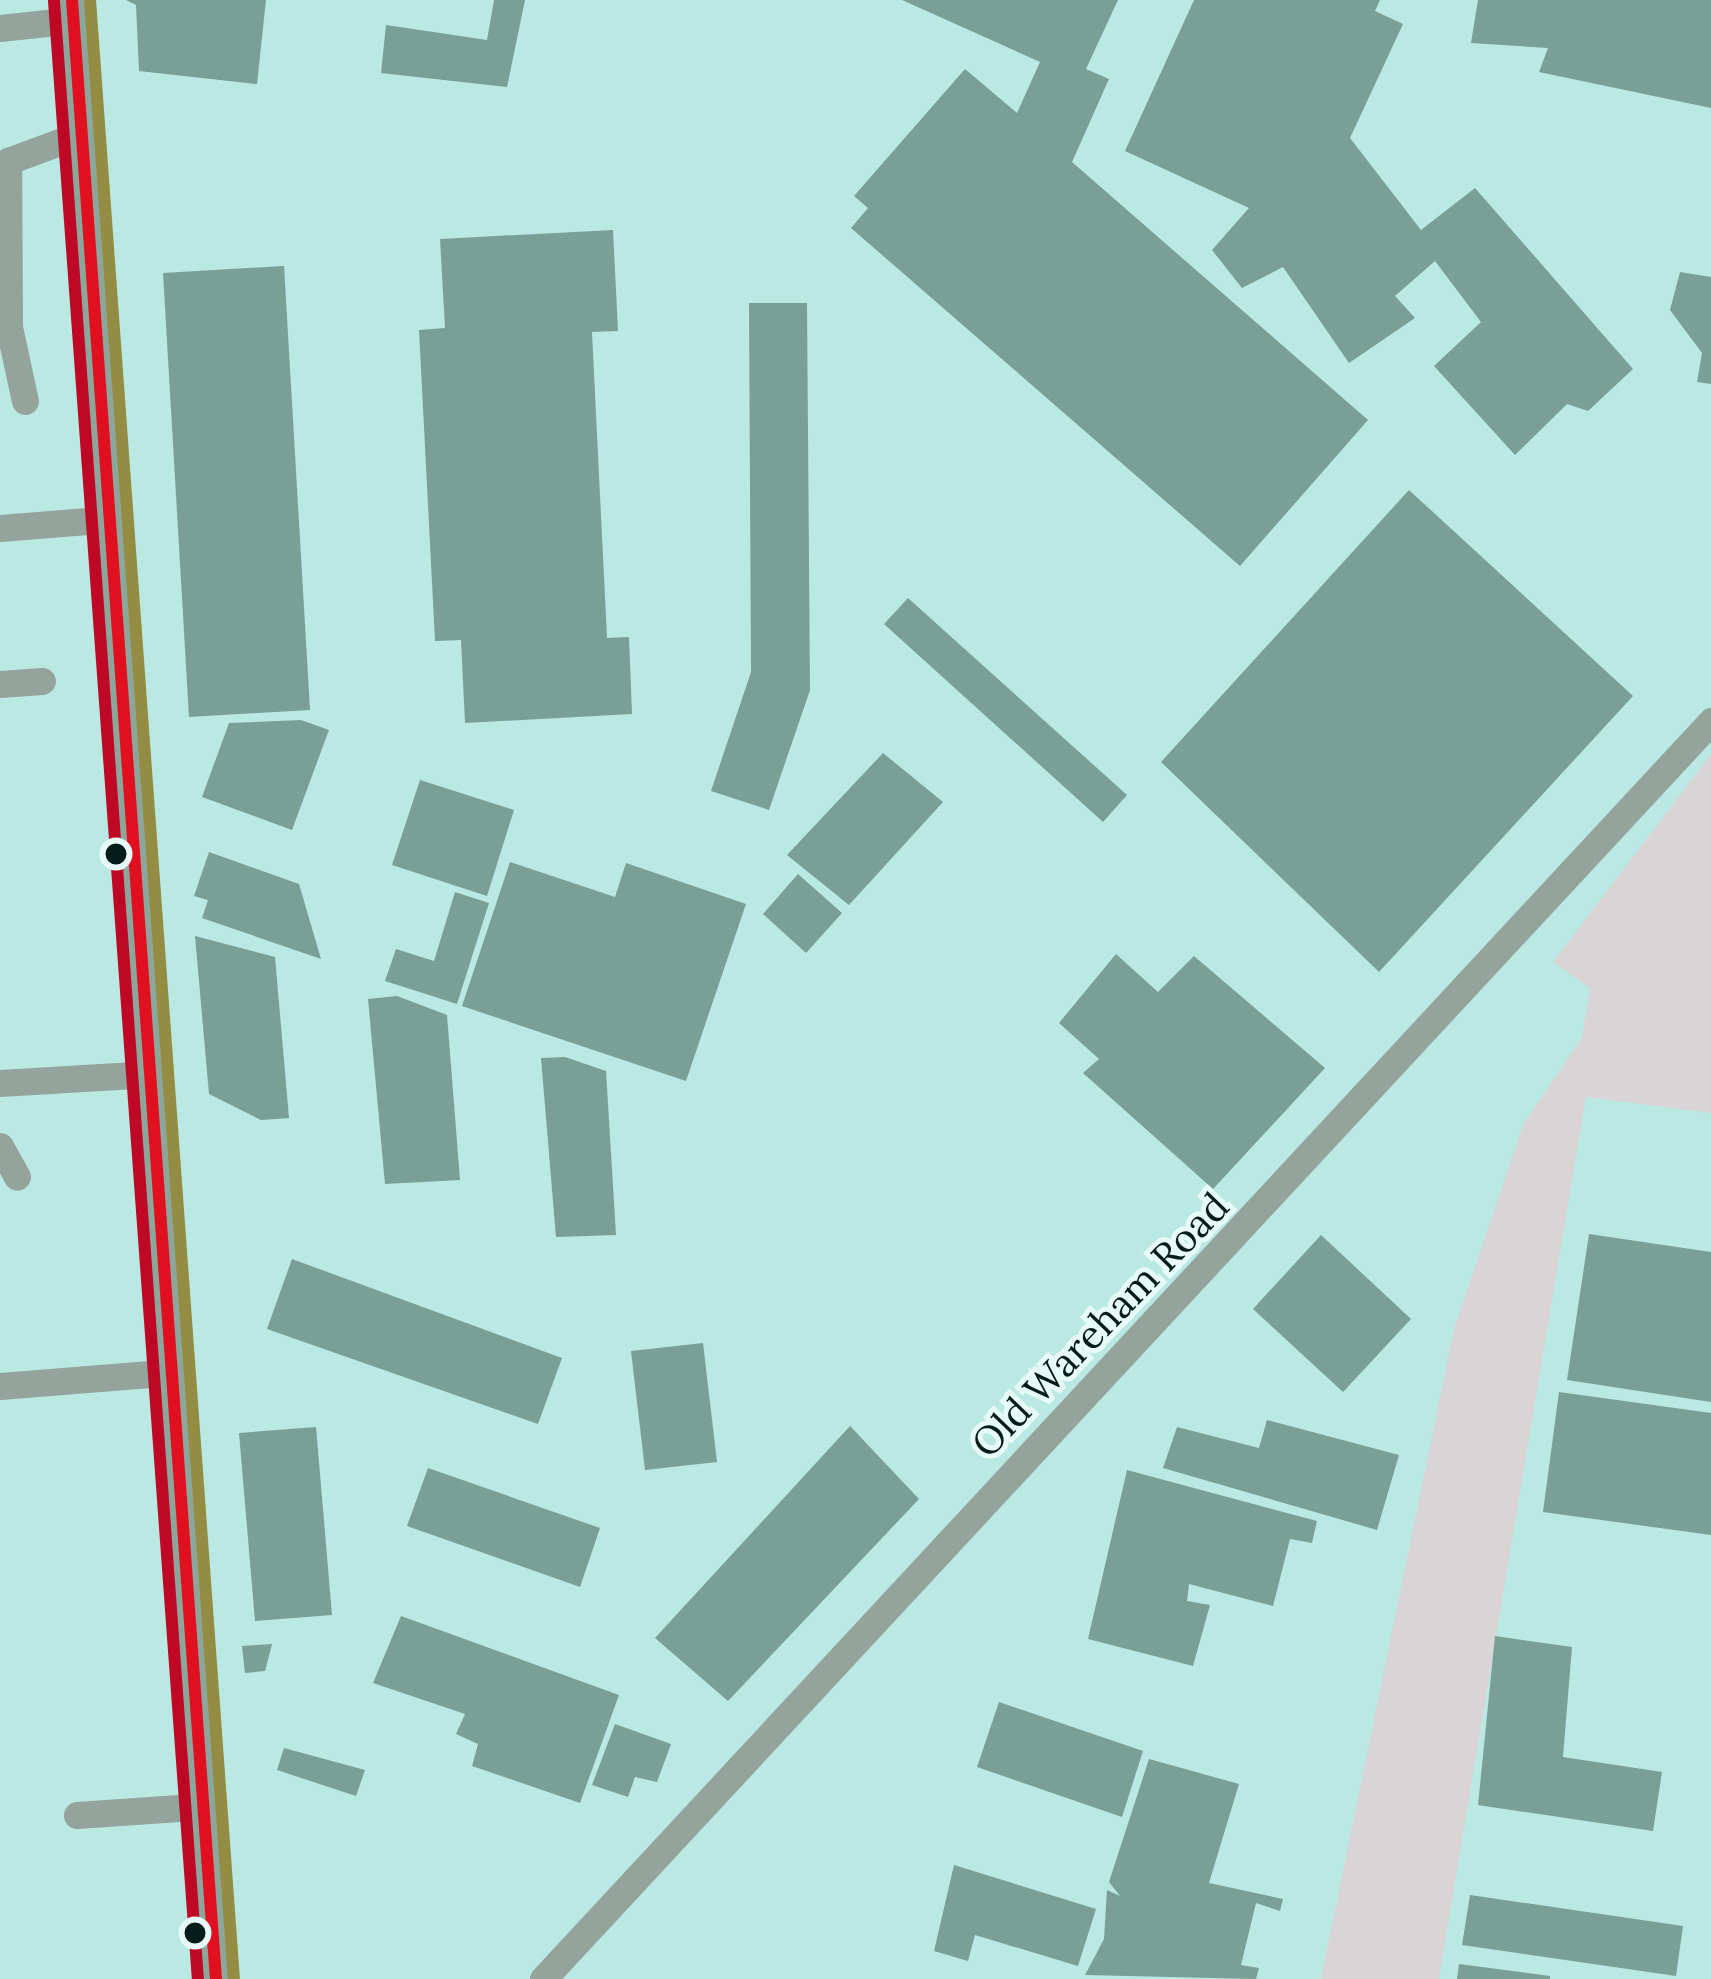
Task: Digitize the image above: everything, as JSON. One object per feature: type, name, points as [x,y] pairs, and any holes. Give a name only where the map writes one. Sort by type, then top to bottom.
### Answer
[{"type":"main road","points":[[73,10],[208,1806],[216,1979]]},
{"type":"street","points":[[0,28],[73,10]]},
{"type":"street","points":[[25,401],[9,327],[8,161],[84,133]]},
{"type":"street","points":[[0,528],[112,519]]},
{"type":"street","points":[[0,684],[42,681]]},
{"type":"street","name":"Old Wareham Road","points":[[543,1979],[1711,721]]},
{"type":"street","points":[[0,1083],[151,1074]]},
{"type":"street","points":[[0,1146],[17,1177]]},
{"type":"street","points":[[0,1387],[174,1372]]},
{"type":"street","points":[[77,1815],[208,1806]]},
{"type":"shaded area","points":[[1711,754],[1711,1113],[1586,1097],[1439,1979],[1321,1979],[1454,1329],[1524,1123],[1582,1038],[1590,988],[1553,962]]},
{"type":"building","points":[[126,0],[266,0],[257,84],[139,71],[136,5]]},
{"type":"building","points":[[494,0],[525,0],[507,87],[381,73],[386,25],[487,40]]},
{"type":"building","points":[[902,0],[1118,0],[1086,69],[1109,79],[1072,162],[1368,420],[1240,566],[851,228],[868,208],[854,196],[965,69],[1017,113],[1040,62]]},
{"type":"building","points":[[1194,0],[1380,0],[1375,11],[1403,24],[1350,138],[1421,230],[1475,188],[1633,369],[1588,411],[1567,404],[1515,455],[1434,366],[1481,322],[1435,261],[1395,296],[1415,318],[1349,363],[1283,267],[1242,288],[1212,250],[1249,208],[1125,151]]},
{"type":"building","points":[[1478,0],[1711,0],[1711,108],[1539,72],[1548,48],[1471,43]]},
{"type":"building","points":[[613,230],[618,331],[592,332],[607,638],[629,637],[632,714],[465,723],[461,640],[435,641],[419,330],[445,328],[440,239]]},
{"type":"building","points":[[284,266],[310,710],[189,717],[163,273]]},
{"type":"building","points":[[1680,272],[1711,277],[1711,384],[1697,382],[1702,353],[1670,310]]},
{"type":"building","points":[[749,303],[807,303],[810,690],[769,810],[711,791],[751,672]]},
{"type":"building","points":[[1409,490],[1633,696],[1379,972],[1161,762]]},
{"type":"building","points":[[908,598],[1127,795],[1103,822],[884,624]]},
{"type":"building","points":[[301,720],[329,730],[292,830],[202,797],[229,723]]},
{"type":"building","points":[[883,753],[943,802],[849,905],[787,855]]},
{"type":"building","points":[[420,780],[514,810],[487,896],[392,865]]},
{"type":"building","points":[[209,852],[299,884],[321,959],[202,918],[208,900],[194,896]]},
{"type":"building","points":[[510,862],[615,897],[626,863],[746,904],[686,1081],[462,1006]]},
{"type":"building","points":[[798,874],[842,913],[806,953],[763,914]]},
{"type":"building","points":[[455,892],[489,903],[457,1004],[385,981],[396,949],[434,961]]},
{"type":"building","points":[[195,936],[275,957],[289,1118],[261,1120],[209,1094]]},
{"type":"building","points":[[1116,954],[1158,992],[1194,956],[1325,1068],[1213,1189],[1083,1073],[1099,1059],[1059,1023]]},
{"type":"building","points":[[397,996],[447,1015],[460,1180],[385,1184],[368,999]]},
{"type":"building","points":[[565,1057],[606,1071],[616,1235],[556,1237],[541,1058]]},
{"type":"building","points":[[1589,1234],[1711,1252],[1711,1402],[1567,1380]]},
{"type":"building","points":[[1321,1235],[1411,1319],[1343,1392],[1253,1309]]},
{"type":"building","points":[[292,1259],[562,1358],[538,1424],[267,1329]]},
{"type":"building","points":[[703,1343],[717,1462],[645,1470],[631,1351]]},
{"type":"building","points":[[1559,1392],[1711,1413],[1711,1535],[1543,1512]]},
{"type":"building","points":[[1267,1420],[1399,1455],[1377,1530],[1163,1468],[1177,1427],[1259,1448]]},
{"type":"building","points":[[850,1426],[919,1499],[728,1701],[655,1638]]},
{"type":"building","points":[[316,1427],[332,1615],[255,1621],[239,1433]]},
{"type":"building","points":[[428,1468],[600,1528],[580,1587],[407,1526]]},
{"type":"building","points":[[1127,1470],[1317,1521],[1312,1543],[1290,1539],[1273,1606],[1189,1584],[1187,1601],[1210,1605],[1193,1666],[1088,1639]]},
{"type":"building","points":[[401,1616],[619,1695],[580,1803],[472,1766],[478,1744],[456,1734],[465,1714],[373,1683]]},
{"type":"building","points":[[1495,1636],[1572,1647],[1563,1757],[1662,1772],[1653,1831],[1478,1805]]},
{"type":"building","points":[[272,1644],[265,1671],[245,1673],[242,1646]]},
{"type":"building","points":[[999,1702],[1143,1751],[1122,1817],[977,1767]]},
{"type":"building","points":[[615,1724],[671,1744],[657,1782],[635,1777],[628,1797],[592,1785]]},
{"type":"building","points":[[284,1748],[365,1770],[356,1796],[277,1770]]},
{"type":"building","points":[[1149,1759],[1239,1784],[1209,1883],[1283,1899],[1280,1911],[1256,1903],[1241,1965],[1259,1968],[1256,1979],[1085,1975],[1104,1939],[1107,1890],[1120,1896],[1109,1882]]},
{"type":"building","points":[[954,1865],[1096,1909],[1078,1966],[975,1935],[968,1961],[934,1951]]},
{"type":"building","points":[[1470,1895],[1683,1926],[1676,1976],[1462,1945]]},
{"type":"building","points":[[1459,1964],[1550,1976],[1550,1979],[1457,1979]]},
{"type":"transit line","points":[[72,0],[216,1979]]},
{"type":"transit line","points":[[90,0],[234,1978]]},
{"type":"transit line","points":[[54,1],[198,1979]]}]
